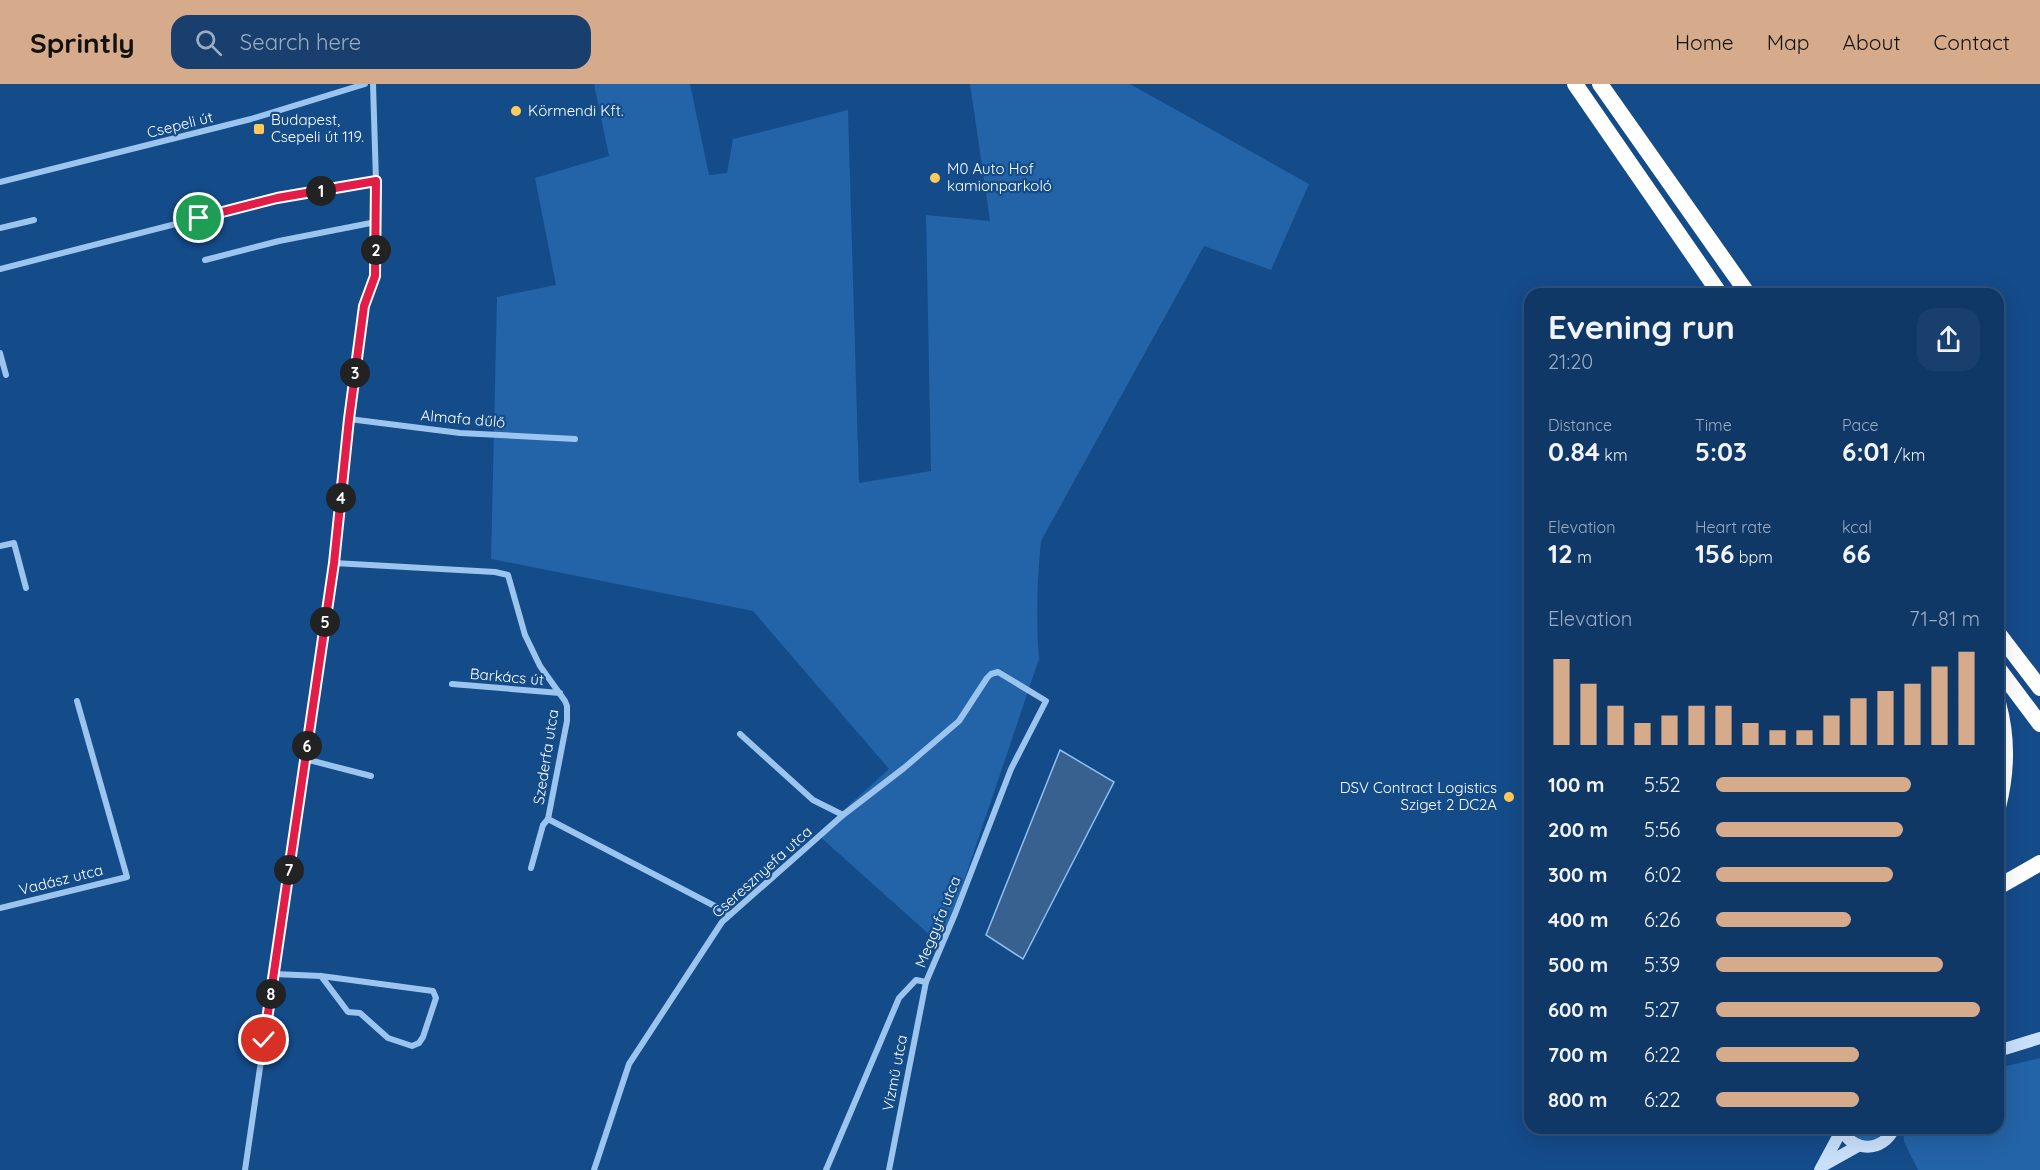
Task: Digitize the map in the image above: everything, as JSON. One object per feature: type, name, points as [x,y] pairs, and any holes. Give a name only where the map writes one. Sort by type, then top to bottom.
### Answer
[{"type":"highway","points":[[1575,84],[1716,288]]},
{"type":"highway","points":[[1600,84],[1744,288]]},
{"type":"highway","points":[[2004,641],[2040,688]]},
{"type":"highway","points":[[2004,676],[2040,724]]},
{"type":"highway","points":[[2004,732],[2006,762],[2004,773]]},
{"type":"highway","points":[[2004,884],[2040,863]]},
{"type":"main road","points":[[2004,1049],[2040,1038]]},
{"type":"main road","points":[[1821,1168],[1838,1134]]},
{"type":"main road","points":[[1844,1134],[1848,1140],[1867,1148],[1884,1142],[1890,1134]]},
{"type":"main road","points":[[1821,1168],[1858,1146]]},
{"type":"street","name":"Csepeli út","points":[[0,182],[251,119],[364,84]]},
{"type":"street","points":[[245,1170],[334,563],[364,306],[375,276],[376,181],[373,84]]},
{"type":"street","points":[[0,269],[277,198],[376,181]]},
{"type":"street","points":[[0,228],[34,220]]},
{"type":"street","points":[[205,260],[376,222]]},
{"type":"street","points":[[0,353],[6,375]]},
{"type":"street","name":"Almafa dűlő","points":[[349,419],[460,433],[575,439]]},
{"type":"street","points":[[0,546],[14,543],[27,588]]},
{"type":"street","name":"Szederfa utca","points":[[334,563],[495,572],[508,575],[532,652],[567,706],[567,721],[548,819],[729,914]]},
{"type":"street","name":"Cseresznyefa utca","points":[[594,1170],[629,1064],[729,914],[843,815],[959,722],[987,678],[994,672],[1006,675],[1046,701]]},
{"type":"street","name":"Barkács út","points":[[452,684],[560,693]]},
{"type":"street","name":"Meggyfa utca","points":[[826,1170],[900,998],[916,980],[926,982],[1011,770],[1046,701]]},
{"type":"street","name":"Vadász utca","points":[[0,908],[127,877],[77,702]]},
{"type":"street","points":[[740,734],[813,800],[843,815]]},
{"type":"street","points":[[305,759],[370,776]]},
{"type":"street","points":[[531,868],[543,825],[548,819]]},
{"type":"street","points":[[274,974],[321,976],[433,991],[436,998],[423,1037],[412,1046],[388,1038],[360,1013],[348,1011],[321,976]]},
{"type":"street","name":"Vízmű utca","points":[[889,1170],[926,982]]},
{"type":"shaded area","points":[[594,84],[690,84],[709,175],[727,173],[733,139],[848,110],[859,483],[931,471],[926,215],[990,221],[970,84],[1130,84],[1309,184],[1271,270],[1204,246],[1041,541],[1037,600],[1039,659],[942,946],[817,834],[889,769],[753,611],[491,559],[497,297],[556,285],[535,178],[609,156]]},
{"type":"shaded area","points":[[1060,750],[1114,782],[1023,959],[986,935]]},
{"type":"shaded area","points":[[2040,1058],[2040,1170],[1918,1170],[1904,1142],[1903,1134],[2004,1134],[2004,1067]]},
{"type":"shaded area","points":[[1852,1134],[1882,1134],[1878,1138],[1865,1142]]},
{"type":"place","name":"Körmendi Kft.","points":[[516,111]]},
{"type":"place","name":"Budapest, Csepeli út 119.","points":[[259,129]]},
{"type":"place","name":"M0 Auto Hof kamionparkoló","points":[[935,178]]},
{"type":"place","name":"DSV Contract Logistics Sziget 2 DC2A","points":[[1509,797]]},
{"type":"route","points":[[199,218],[277,198],[376,181],[375,276],[364,306],[334,563],[264,1040]]}]
